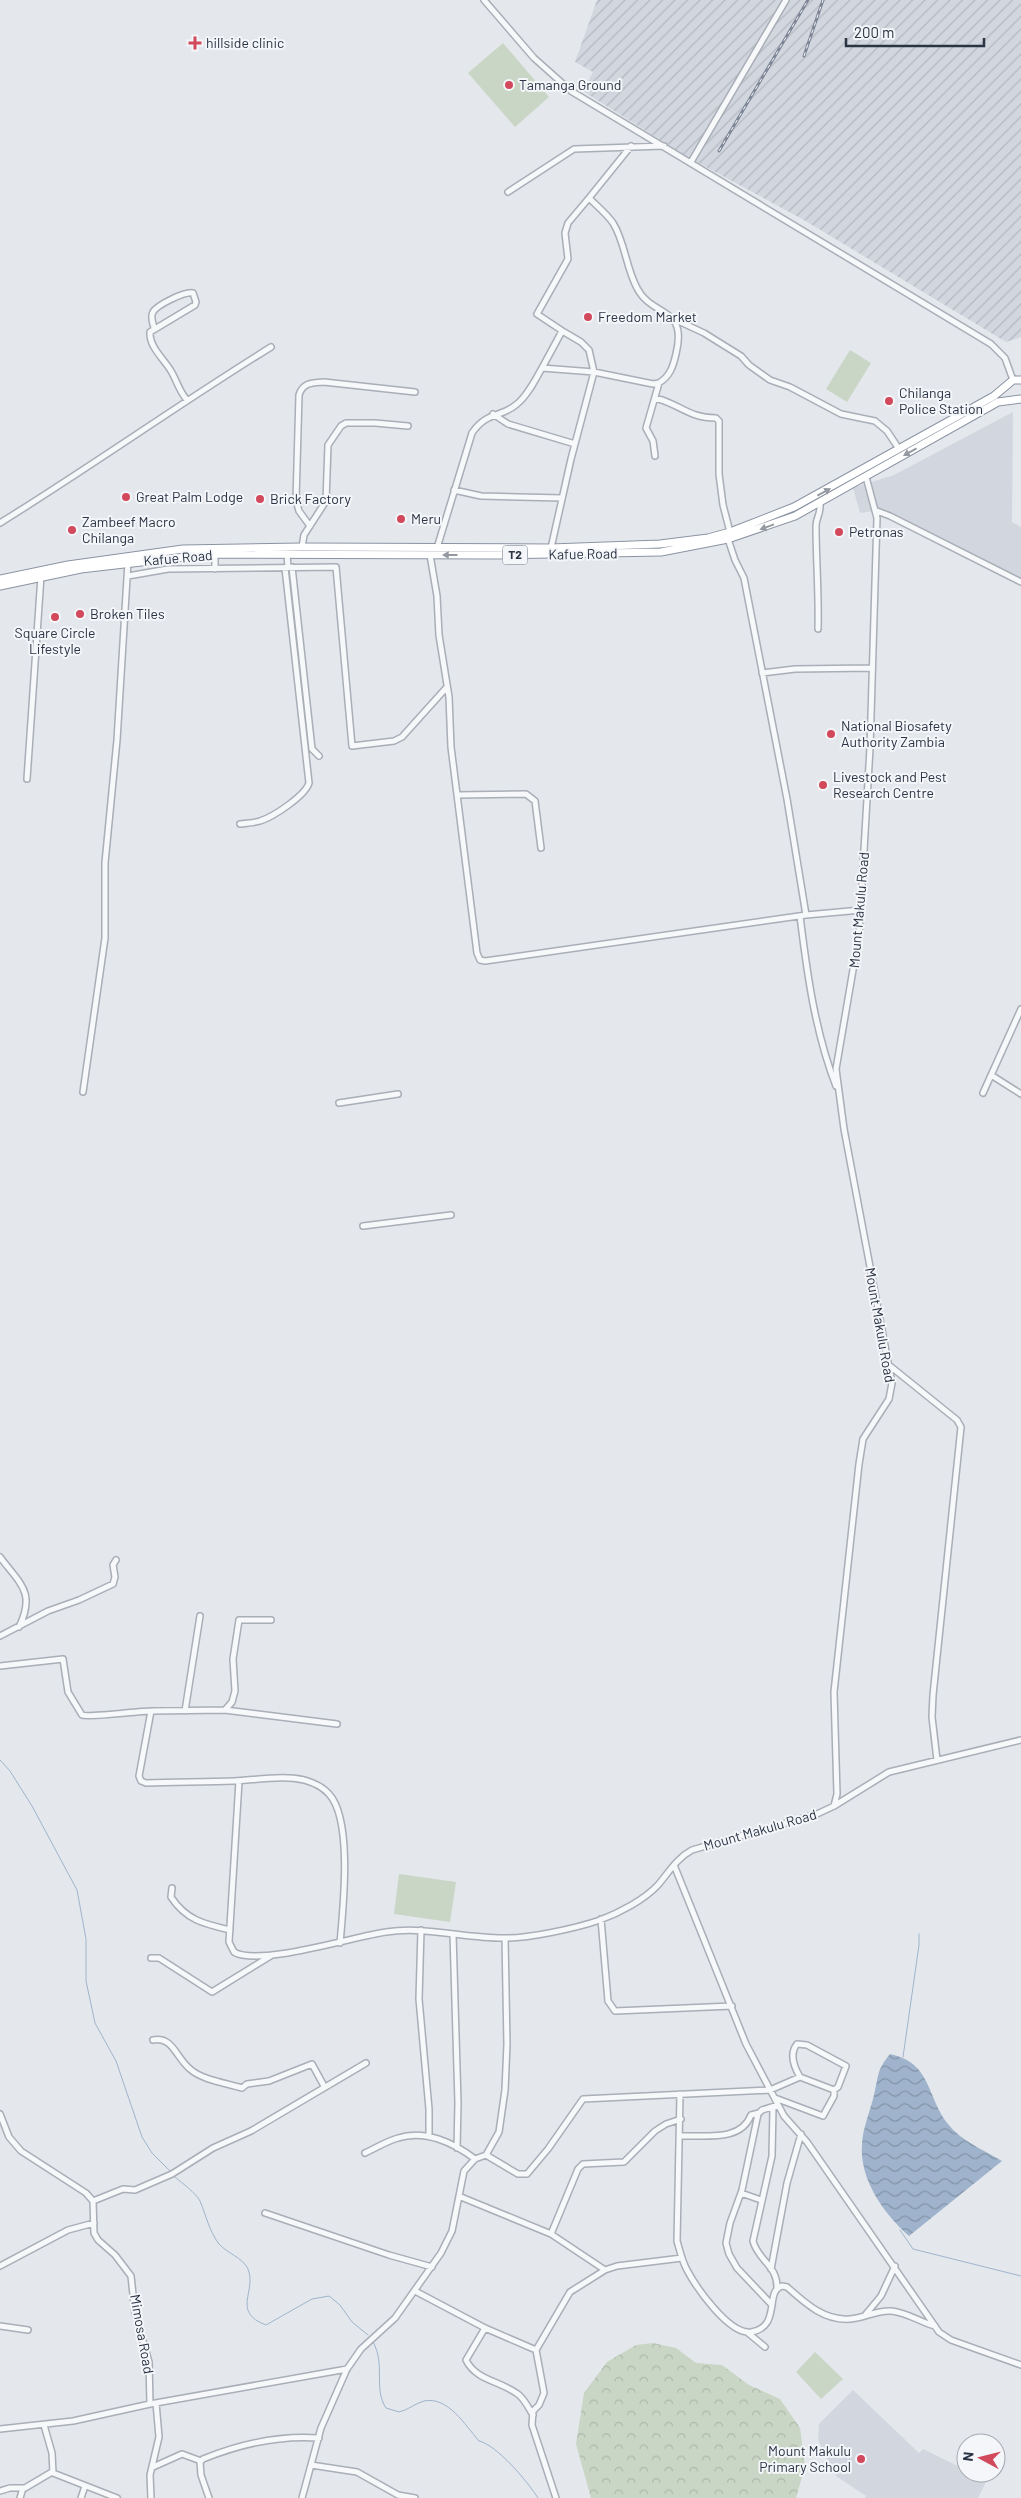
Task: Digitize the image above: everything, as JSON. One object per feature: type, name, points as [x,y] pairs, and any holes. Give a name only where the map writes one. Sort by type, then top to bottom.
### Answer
[{"type":"highway","points":[[1017,381],[1007,393],[1017,399]]},
{"type":"highway","name":"Kafue Road","points":[[0,579],[68,564],[145,553],[192,549],[302,547],[551,548],[660,544],[729,536],[794,507],[994,396],[1017,381]]},
{"type":"highway","name":"Kafue Road","points":[[0,586],[41,576],[128,562],[215,554],[430,555],[643,553],[682,549],[771,526],[820,503],[998,402],[1017,399]]},
{"type":"street","points":[[484,0],[534,58],[562,84],[991,344],[1005,358],[1017,381]]},
{"type":"street","points":[[691,162],[786,0]]},
{"type":"street","points":[[551,548],[594,372],[589,350],[581,342],[538,314],[568,259],[565,233],[568,223],[631,146]]},
{"type":"street","points":[[508,192],[574,149],[664,146]]},
{"type":"street","points":[[589,198],[608,217],[616,229],[638,290],[647,300],[673,319],[704,333],[741,356],[766,378],[790,387],[841,414],[875,422],[887,431],[899,449]]},
{"type":"street","points":[[154,328],[151,317],[154,310],[182,294],[193,293],[195,305],[150,332],[151,341],[186,400]]},
{"type":"street","points":[[655,456],[653,441],[646,432],[659,384],[671,372],[678,343],[678,334],[673,319]]},
{"type":"street","points":[[436,548],[472,434],[481,423],[493,414],[510,409],[518,403],[542,368],[561,333],[564,332]]},
{"type":"street","points":[[0,523],[85,470],[186,400],[271,348]]},
{"type":"street","points":[[542,368],[594,372],[659,384]]},
{"type":"street","points":[[310,526],[299,511],[296,500],[299,394],[302,387],[310,383],[324,382],[414,392]]},
{"type":"street","points":[[655,398],[672,402],[690,415],[716,418],[719,421],[719,474],[723,505],[729,536],[744,578],[782,771],[803,916],[806,961],[821,1036],[838,1091]]},
{"type":"street","points":[[493,414],[508,424],[575,444]]},
{"type":"street","points":[[302,547],[304,535],[326,501],[328,445],[341,426],[346,423],[375,423],[408,426]]},
{"type":"street","name":"Mount Makulu Road","points":[[230,1930],[231,1949],[238,1954],[251,1956],[340,1943],[386,1932],[421,1930],[505,1938],[556,1931],[601,1919],[646,1895],[674,1865],[692,1850],[817,1814],[834,1806],[837,1794],[834,1692],[859,1464],[866,1433],[889,1399],[892,1383],[838,1091],[838,1057],[852,986],[861,910],[877,511],[866,477]]},
{"type":"street","points":[[454,490],[481,496],[562,498]]},
{"type":"street","points":[[818,629],[819,583],[816,523],[821,514],[820,503]]},
{"type":"street","points":[[877,511],[1021,582]]},
{"type":"street","points":[[215,554],[215,568]]},
{"type":"street","points":[[240,824],[265,819],[306,791],[309,783],[288,554]]},
{"type":"street","points":[[430,555],[437,596],[447,687],[451,747],[477,953],[481,960],[803,916],[861,910]]},
{"type":"street","points":[[83,1092],[105,938],[105,864],[117,740],[128,562]]},
{"type":"street","points":[[288,567],[312,749],[318,756]]},
{"type":"street","points":[[128,576],[168,569],[336,567],[352,746],[394,741],[402,737],[447,687]]},
{"type":"street","points":[[27,779],[41,576]]},
{"type":"street","points":[[762,673],[872,668]]},
{"type":"street","points":[[458,796],[526,794],[533,797],[541,848]]},
{"type":"street","points":[[983,1093],[1021,1009]]},
{"type":"street","points":[[991,1076],[1021,1094]]},
{"type":"street","points":[[339,1103],[398,1094]]},
{"type":"street","points":[[362,1226],[451,1215]]},
{"type":"street","points":[[890,1366],[957,1420],[961,1427],[933,1701],[932,1717],[937,1760]]},
{"type":"street","points":[[0,1557],[26,1593],[28,1607],[18,1627]]},
{"type":"street","points":[[0,1636],[48,1611],[79,1600],[112,1584],[115,1577],[113,1565],[116,1560]]},
{"type":"street","points":[[185,1711],[200,1616]]},
{"type":"street","points":[[225,1710],[232,1702],[235,1691],[233,1659],[239,1620],[271,1620]]},
{"type":"street","points":[[0,1666],[62,1659],[68,1692],[82,1715],[91,1717],[129,1711],[225,1710],[338,1724]]},
{"type":"street","points":[[152,1711],[140,1767],[141,1781],[146,1783],[239,1781],[257,1778],[301,1780],[323,1789],[334,1801],[341,1826],[344,1856],[344,1894],[340,1943]]},
{"type":"street","points":[[834,1806],[889,1772],[1021,1740]]},
{"type":"street","points":[[172,1888],[171,1897],[185,1914],[196,1922],[230,1930],[239,1781]]},
{"type":"street","points":[[674,1865],[746,2044],[774,2098],[776,2106],[772,2156],[753,2244],[776,2276],[777,2289],[771,2302],[771,2316],[757,2330],[747,2332],[739,2330],[717,2311],[692,2278],[682,2258],[676,2223],[680,2185],[680,2094]]},
{"type":"street","points":[[601,1919],[608,2001],[615,2011],[732,2006]]},
{"type":"street","points":[[421,1930],[420,1999],[430,2109],[429,2136]]},
{"type":"street","points":[[453,1934],[458,2103],[457,2148]]},
{"type":"street","points":[[302,2498],[318,2438],[347,2369],[361,2349],[396,2318],[432,2267],[452,2231],[461,2197],[463,2175],[475,2159],[486,2155],[499,2132],[505,2090],[507,2044],[505,1938]]},
{"type":"street","points":[[151,1958],[160,1958],[204,1989],[212,1992],[274,1954]]},
{"type":"street","points":[[153,2040],[162,2038],[168,2041],[179,2059],[195,2074],[242,2088],[247,2084],[269,2081],[312,2064],[324,2086]]},
{"type":"street","points":[[774,2098],[823,2116],[834,2096],[834,2090],[844,2075],[846,2065],[800,2043],[795,2046],[793,2053],[794,2064],[800,2077],[834,2090]]},
{"type":"street","points":[[0,2114],[9,2137],[21,2150],[86,2193],[93,2201],[123,2189],[135,2190],[172,2174],[213,2148],[251,2131],[324,2086],[366,2063]]},
{"type":"street","points":[[486,2155],[518,2174],[527,2174],[548,2149],[583,2099],[770,2090],[800,2077]]},
{"type":"street","points":[[680,2136],[736,2133],[748,2123],[751,2114],[776,2106]]},
{"type":"street","points":[[776,2106],[801,2134],[895,2266],[934,2326],[951,2340],[1021,2365]]},
{"type":"street","points":[[759,2113],[741,2193],[727,2232],[727,2248],[731,2259],[747,2280],[771,2302]]},
{"type":"street","points":[[551,2234],[578,2169],[583,2164],[624,2162],[655,2131],[666,2124],[681,2119]]},
{"type":"street","points":[[771,2268],[787,2183],[801,2134]]},
{"type":"street","points":[[366,2153],[399,2137],[429,2136],[457,2148],[475,2159]]},
{"type":"street","points":[[741,2193],[761,2200]]},
{"type":"street","points":[[461,2197],[551,2234],[605,2270]]},
{"type":"street","name":"Mimosa Road","points":[[93,2201],[94,2233],[98,2240],[115,2255],[132,2276],[135,2313],[150,2362],[153,2403],[159,2443],[150,2479],[151,2498]]},
{"type":"street","points":[[265,2213],[389,2255],[432,2267]]},
{"type":"street","points":[[0,2266],[68,2230],[94,2223]]},
{"type":"street","points":[[556,2498],[532,2425],[533,2416],[544,2393],[536,2350],[570,2292],[605,2270],[617,2266],[682,2258]]},
{"type":"street","points":[[866,2315],[881,2296],[895,2266]]},
{"type":"street","points":[[777,2281],[782,2286],[787,2287],[807,2305],[827,2315],[851,2320],[880,2311],[896,2312],[934,2326]]},
{"type":"street","points":[[777,2289],[782,2286]]},
{"type":"street","points":[[415,2291],[485,2328],[536,2350]]},
{"type":"street","points":[[0,2326],[28,2330]]},
{"type":"street","points":[[485,2328],[466,2360],[470,2368],[481,2377],[520,2395],[533,2416]]},
{"type":"street","points":[[747,2332],[765,2347]]},
{"type":"street","points":[[0,2429],[44,2425],[153,2403],[347,2369]]},
{"type":"street","points":[[44,2425],[52,2453],[52,2472]]},
{"type":"street","points":[[153,2468],[182,2454],[201,2461],[234,2448],[285,2437],[318,2438]]},
{"type":"street","points":[[201,2461],[199,2469],[209,2498]]},
{"type":"street","points":[[311,2465],[357,2472],[398,2495],[415,2498]]},
{"type":"street","points":[[52,2472],[63,2479],[117,2498]]},
{"type":"street","points":[[0,2491],[10,2488],[23,2488],[52,2472]]},
{"type":"street","points":[[82,2498],[85,2486]]},
{"type":"street","points":[[20,2498],[23,2488]]},
{"type":"shaded area","points":[[597,0],[1021,0],[1021,337],[1006,342],[804,220],[684,155],[583,91],[593,72],[575,62]]},
{"type":"shaded area","points":[[1013,412],[1012,522],[1021,527],[1021,579],[882,510],[860,513],[853,488],[894,475]]},
{"type":"shaded area","points":[[853,2390],[919,2453],[923,2449],[956,2465],[956,2483],[986,2483],[978,2498],[865,2498],[866,2496],[836,2476],[818,2440],[819,2424]]},
{"type":"green space","name":"Tamanga Ground","points":[[503,43],[549,97],[515,127],[468,73]]},
{"type":"green space","points":[[850,350],[871,363],[847,402],[826,389]]},
{"type":"green space","points":[[399,1874],[456,1882],[450,1922],[394,1914]]},
{"type":"green space","points":[[653,2343],[676,2348],[696,2363],[722,2365],[749,2385],[780,2399],[800,2428],[805,2466],[796,2498],[591,2498],[576,2444],[584,2393],[607,2362],[636,2345]]},
{"type":"green space","points":[[815,2352],[843,2379],[821,2399],[796,2372]]},
{"type":"water","points":[[890,2054],[904,2058],[921,2073],[941,2113],[953,2130],[966,2140],[1002,2161],[909,2236],[891,2217],[875,2195],[869,2183],[862,2157],[864,2132],[878,2075]]},
{"type":"waterway","points":[[0,1760],[10,1771],[32,1806],[77,1890],[86,1939],[86,1981],[95,2023],[116,2061],[142,2137],[152,2153],[171,2172]]},
{"type":"waterway","points":[[903,2057],[919,1934]]},
{"type":"waterway","points":[[175,2177],[192,2191],[200,2201],[210,2228],[219,2244],[246,2265],[250,2277],[247,2307],[250,2314],[256,2320],[266,2325],[312,2299],[329,2296],[340,2305],[352,2322],[368,2335]]},
{"type":"waterway","points":[[900,2230],[913,2249],[1021,2276]]},
{"type":"waterway","points":[[373,2342],[379,2359],[380,2392],[386,2408],[399,2412],[424,2401],[433,2401],[448,2407],[462,2420],[479,2441],[494,2449],[512,2465],[538,2498]]},
{"type":"railway","points":[[719,151],[808,0]]},
{"type":"railway","points":[[804,56],[823,0]]},
{"type":"place","name":"hillside clinic","points":[[195,43]]},
{"type":"place","name":"Tamanga Ground","points":[[509,85]]},
{"type":"place","name":"Freedom Market","points":[[588,317]]},
{"type":"place","name":"Chilanga Police Station","points":[[889,401]]},
{"type":"place","name":"Great Palm Lodge","points":[[126,497]]},
{"type":"place","name":"Brick Factory","points":[[260,499]]},
{"type":"place","name":"Meru","points":[[401,519]]},
{"type":"place","name":"Zambeef Macro Chilanga","points":[[72,530]]},
{"type":"place","name":"Petronas","points":[[839,532]]},
{"type":"place","name":"Broken Tiles","points":[[80,614]]},
{"type":"place","name":"Square Circle Lifestyle","points":[[55,617]]},
{"type":"place","name":"National Biosafety Authority Zambia","points":[[831,734]]},
{"type":"place","name":"Livestock and Pest Research Centre","points":[[823,785]]},
{"type":"place","name":"Mount Makulu Primary School","points":[[861,2459]]}]
